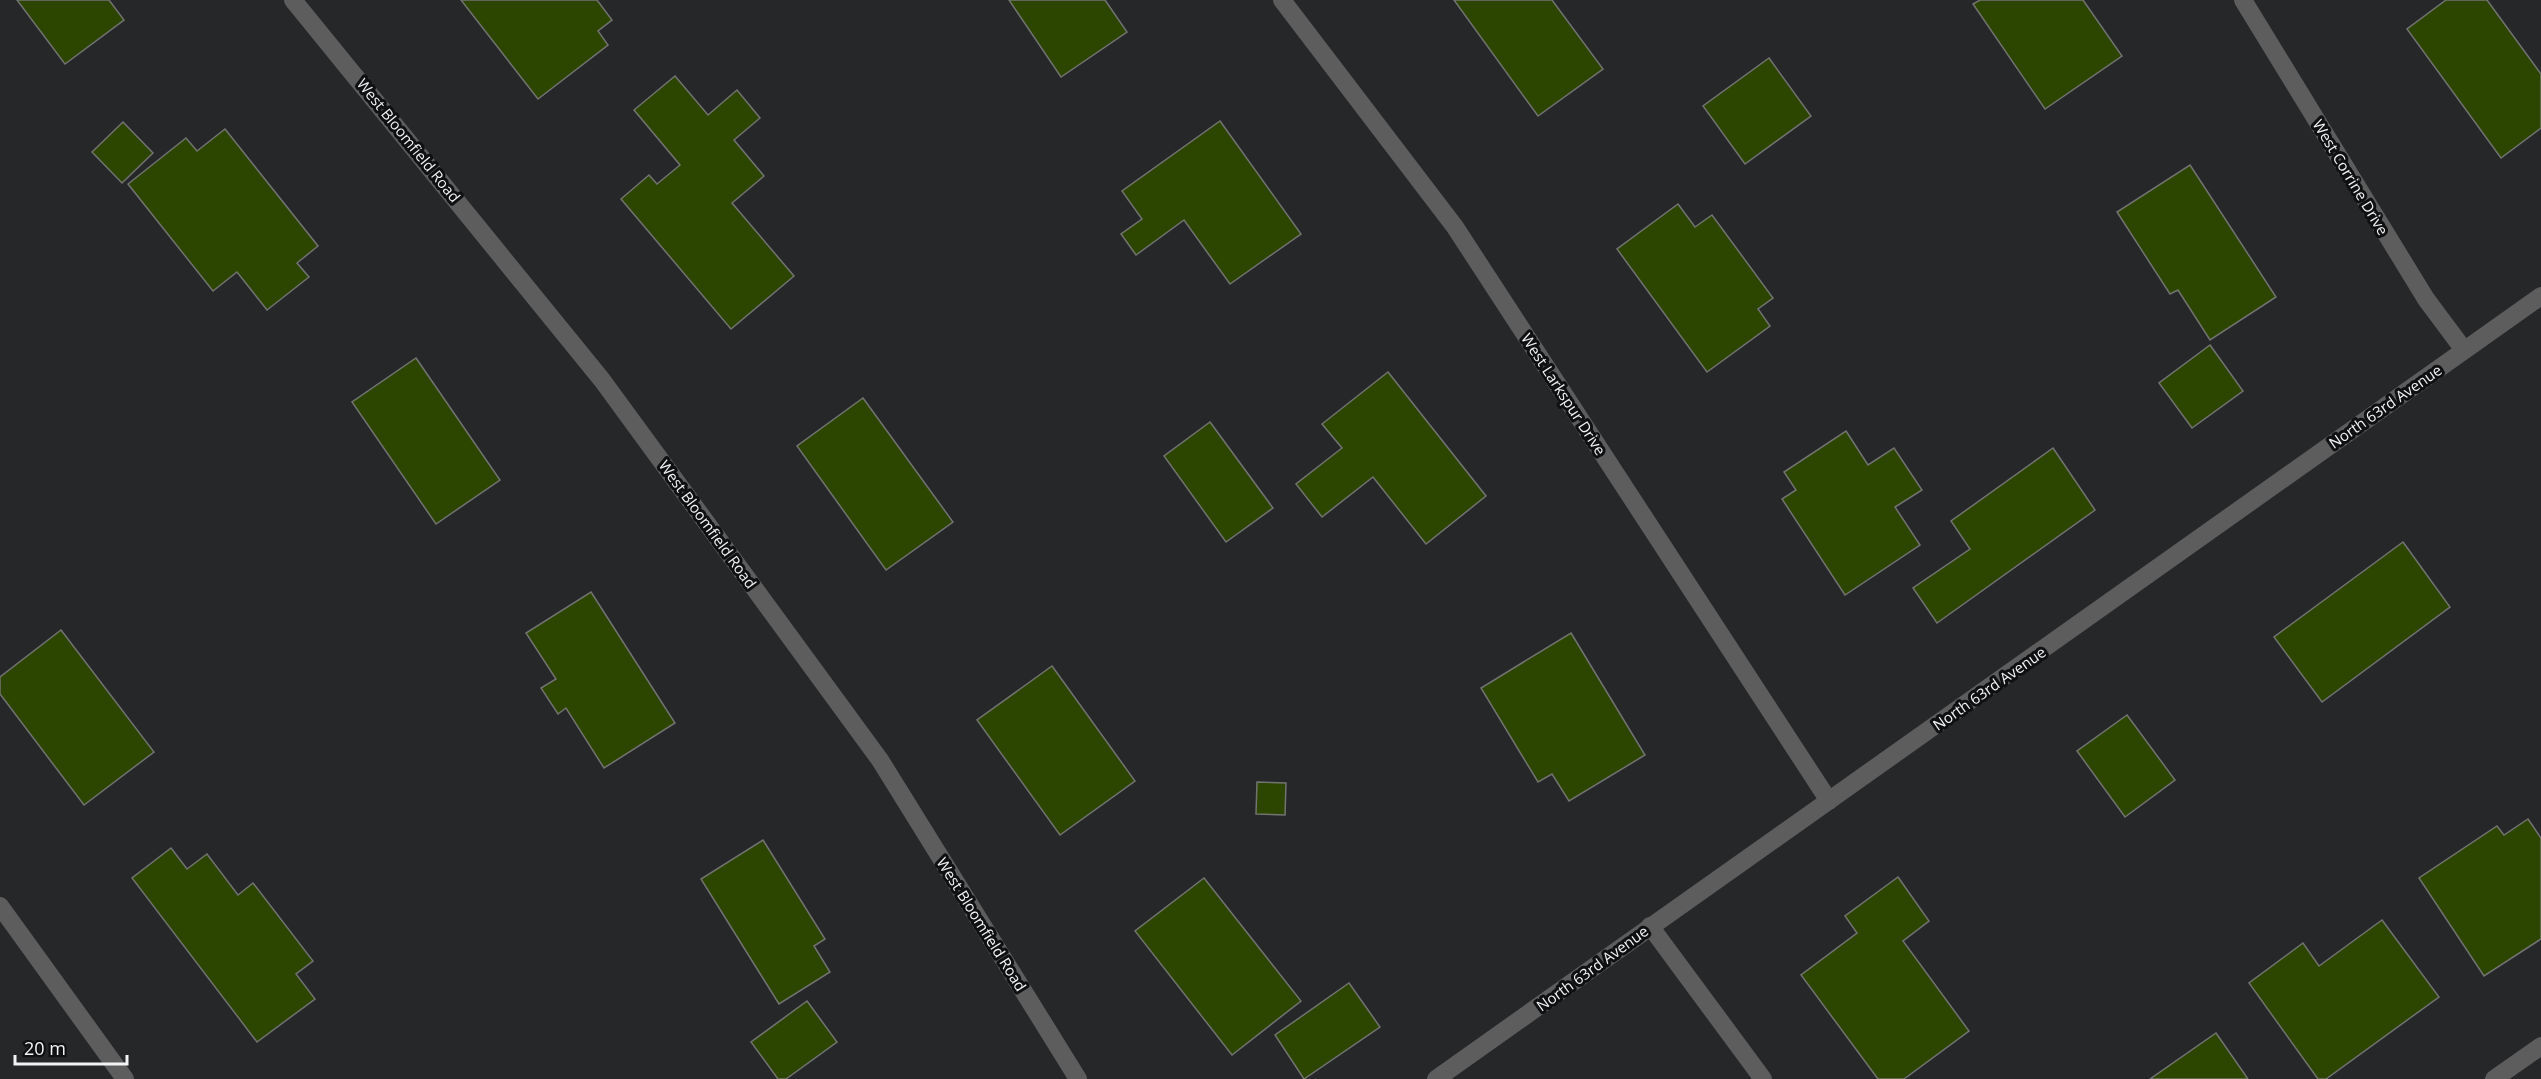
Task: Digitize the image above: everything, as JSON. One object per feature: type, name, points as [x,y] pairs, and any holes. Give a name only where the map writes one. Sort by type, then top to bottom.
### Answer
[{"type":"street","name":"West Bloomfield Road","points":[[293,0],[602,380],[873,751],[1078,1079]]},
{"type":"street","name":"West Larkspur Drive","points":[[1282,0],[1455,227],[1828,801]]},
{"type":"street","name":"West Corrine Drive","points":[[2243,0],[2426,299],[2464,350]]},
{"type":"street","name":"North 63rd Avenue","points":[[1436,1079],[2541,296]]},
{"type":"street","points":[[0,906],[124,1079]]},
{"type":"street","points":[[1650,926],[1763,1079]]},
{"type":"street","points":[[2494,1079],[2541,1046]]},
{"type":"building","points":[[17,0],[109,0],[124,20],[65,64]]},
{"type":"building","points":[[461,0],[597,0],[612,20],[598,31],[608,45],[538,99]]},
{"type":"building","points":[[1009,0],[1105,0],[1127,32],[1061,77]]},
{"type":"building","points":[[1454,0],[1552,0],[1603,69],[1538,116]]},
{"type":"building","points":[[1980,0],[2083,0],[2122,56],[2045,109],[1973,4]]},
{"type":"building","points":[[2446,0],[2487,0],[2541,74],[2541,128],[2501,158],[2407,29]]},
{"type":"building","points":[[1769,58],[1811,116],[1745,164],[1703,106]]},
{"type":"building","points":[[675,76],[708,115],[737,90],[760,118],[734,140],[764,176],[732,203],[794,276],[731,329],[621,199],[649,175],[657,184],[680,165],[634,110]]},
{"type":"building","points":[[1220,121],[1301,234],[1230,284],[1184,220],[1136,255],[1121,234],[1142,219],[1122,191]]},
{"type":"building","points":[[123,122],[153,153],[122,183],[92,152]]},
{"type":"building","points":[[225,129],[318,246],[297,263],[309,277],[267,310],[237,272],[213,291],[128,184],[186,138],[197,151]]},
{"type":"building","points":[[2190,165],[2276,297],[2210,340],[2178,290],[2170,294],[2117,212]]},
{"type":"building","points":[[1678,204],[1695,227],[1712,215],[1773,298],[1758,309],[1770,326],[1707,372],[1617,249]]},
{"type":"building","points":[[2210,345],[2243,391],[2192,428],[2159,383]]},
{"type":"building","points":[[416,358],[500,480],[436,524],[352,402]]},
{"type":"building","points":[[1388,372],[1486,496],[1426,544],[1373,477],[1322,517],[1296,484],[1342,448],[1322,424]]},
{"type":"building","points":[[863,398],[953,522],[886,570],[797,446]]},
{"type":"building","points":[[1210,422],[1273,508],[1226,542],[1164,456]]},
{"type":"building","points":[[1846,431],[1868,465],[1894,448],[1922,490],[1895,507],[1920,545],[1845,595],[1782,499],[1796,490],[1784,472]]},
{"type":"building","points":[[2053,448],[2095,510],[1937,623],[1913,588],[1970,549],[1951,521]]},
{"type":"building","points":[[2403,542],[2450,607],[2322,702],[2274,637]]},
{"type":"building","points":[[591,592],[675,723],[604,768],[566,708],[558,714],[541,688],[556,679],[526,633]]},
{"type":"building","points":[[61,630],[154,752],[84,805],[0,694],[0,677]]},
{"type":"building","points":[[1571,633],[1645,755],[1569,801],[1552,774],[1538,782],[1481,688]]},
{"type":"building","points":[[1052,666],[1135,781],[1060,835],[977,720]]},
{"type":"building","points":[[2127,715],[2175,780],[2125,817],[2077,751]]},
{"type":"building","points":[[1257,782],[1286,783],[1285,815],[1256,814]]},
{"type":"building","points":[[2528,819],[2541,838],[2541,939],[2484,976],[2419,878],[2497,826],[2504,835]]},
{"type":"building","points":[[763,840],[825,939],[814,946],[830,972],[779,1004],[701,879]]},
{"type":"building","points":[[171,848],[187,869],[207,854],[238,895],[253,883],[313,961],[296,974],[315,999],[257,1042],[132,878]]},
{"type":"building","points":[[1898,877],[1929,921],[1903,941],[1969,1031],[1904,1079],[1878,1079],[1801,975],[1857,933],[1845,916]]},
{"type":"building","points":[[1204,878],[1301,1001],[1232,1055],[1135,931]]},
{"type":"building","points":[[2382,920],[2439,997],[2326,1079],[2318,1079],[2249,983],[2303,943],[2319,966]]},
{"type":"building","points":[[1349,983],[1380,1027],[1304,1079],[1275,1035]]},
{"type":"building","points":[[807,1001],[837,1042],[786,1079],[778,1079],[751,1042]]},
{"type":"building","points":[[2216,1033],[2248,1079],[2150,1079]]}]
